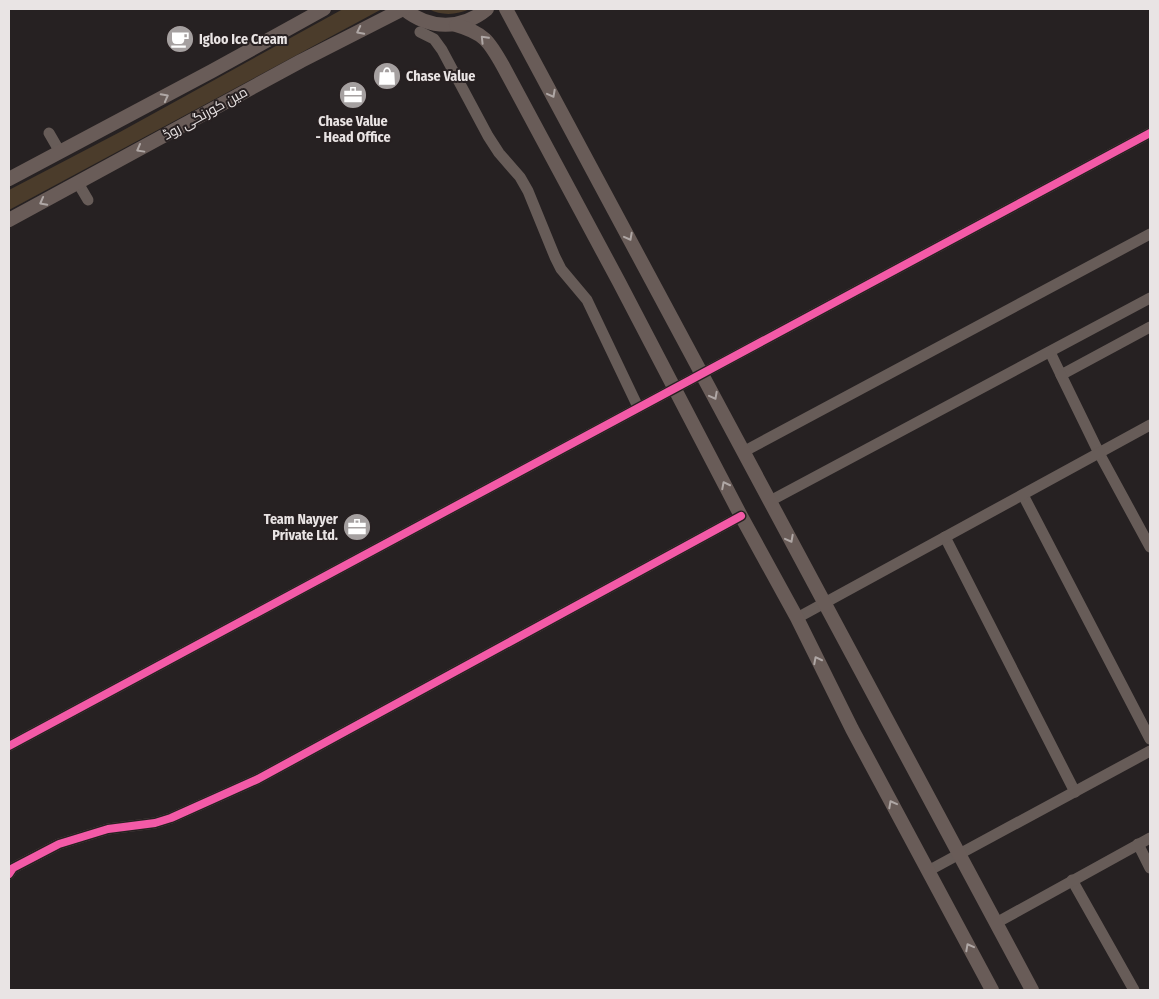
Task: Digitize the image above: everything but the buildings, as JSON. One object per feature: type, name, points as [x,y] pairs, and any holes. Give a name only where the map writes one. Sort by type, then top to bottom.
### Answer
[{"type":"main road","points":[[9,179],[324,9]]},
{"type":"main road","points":[[404,9],[424,22],[446,26],[469,21],[487,9]]},
{"type":"main road","name":"مین کورنگی روڈ","points":[[9,220],[301,61],[404,9]]},
{"type":"main road","points":[[506,9],[1032,990]]},
{"type":"main road","points":[[456,24],[474,30],[495,51],[797,618],[852,729],[992,990]]},
{"type":"street","points":[[456,24],[420,32],[434,39],[442,50],[488,136],[499,153],[520,177],[528,191],[561,269],[587,300],[638,407]]},
{"type":"street","points":[[49,133],[60,152]]},
{"type":"street","points":[[9,746],[358,560],[674,387],[702,374],[1150,133]]},
{"type":"street","points":[[78,183],[88,200]]},
{"type":"street","points":[[743,452],[1150,234]]},
{"type":"street","points":[[770,502],[1150,298]]},
{"type":"street","points":[[1061,375],[1150,327]]},
{"type":"street","points":[[1050,352],[1099,453],[1150,546]]},
{"type":"street","points":[[797,618],[1150,425]]},
{"type":"street","points":[[1023,495],[1150,739]]},
{"type":"street","points":[[9,874],[13,868],[59,844],[108,829],[155,823],[171,818],[258,779],[741,516]]},
{"type":"street","points":[[946,537],[1075,792]]},
{"type":"street","points":[[928,871],[1150,751]]},
{"type":"street","points":[[996,923],[1150,838]]},
{"type":"street","points":[[1138,844],[1150,868]]},
{"type":"street","points":[[1072,880],[1134,990]]},
{"type":"shaded area","points":[[343,9],[382,9],[9,210],[9,190],[120,132]]},
{"type":"shaded area","points":[[429,9],[470,9],[460,13],[449,14]]},
{"type":"cycle path","points":[[9,746],[1150,133]]},
{"type":"cycle path","points":[[9,874],[13,868],[59,844],[108,829],[155,823],[171,818],[258,779],[741,516]]},
{"type":"place","name":"Igloo Ice Cream","points":[[180,39]]},
{"type":"place","name":"Chase Value","points":[[387,76]]},
{"type":"place","name":"Chase Value - Head Office","points":[[353,95]]},
{"type":"place","name":"Team Nayyer Private Ltd.","points":[[357,527]]}]
